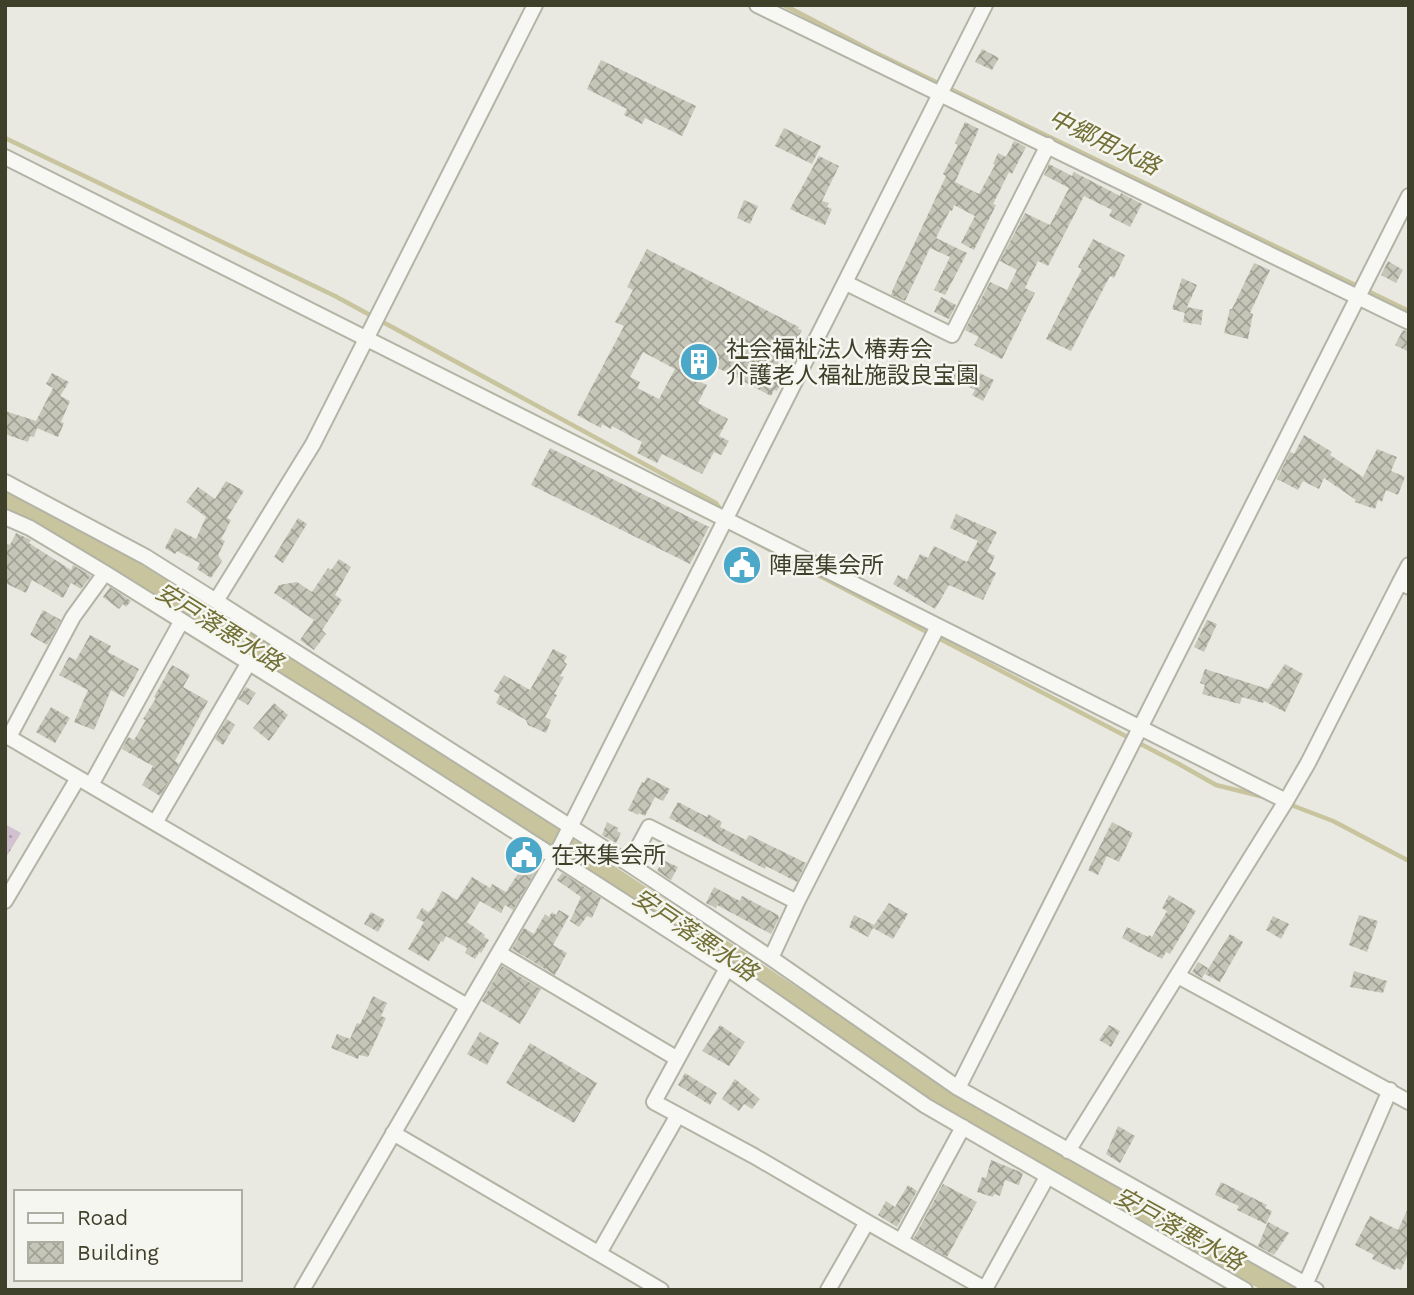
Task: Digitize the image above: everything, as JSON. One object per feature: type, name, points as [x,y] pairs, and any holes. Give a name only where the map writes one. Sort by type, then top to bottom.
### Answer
[{"type":"street","points":[[216,601],[313,444],[535,5]]},
{"type":"street","points":[[757,5],[1409,322]]},
{"type":"street","points":[[302,1290],[569,831],[985,5]]},
{"type":"street","points":[[846,283],[952,335],[1048,145]]},
{"type":"street","points":[[5,157],[1286,801]]},
{"type":"street","points":[[958,1088],[1409,197]]},
{"type":"street","points":[[5,482],[146,556],[569,831],[629,864],[771,958],[958,1088],[1307,1288],[1390,1090]]},
{"type":"street","points":[[5,517],[30,528],[105,573],[556,855],[727,968],[926,1106],[1245,1290]]},
{"type":"street","points":[[1068,1151],[1286,801],[1404,585],[1409,565]]},
{"type":"street","points":[[105,573],[73,617],[7,736],[467,1006]]},
{"type":"street","points":[[5,901],[84,782],[181,622]]},
{"type":"street","points":[[771,958],[938,626]]},
{"type":"street","points":[[155,823],[248,664]]},
{"type":"street","points":[[629,864],[649,827],[797,902]]},
{"type":"street","points":[[499,953],[676,1058]]},
{"type":"street","points":[[727,968],[654,1102],[754,1156],[985,1289],[1047,1177]]},
{"type":"street","points":[[1178,975],[1409,1102]]},
{"type":"street","points":[[599,1253],[678,1115]]},
{"type":"street","points":[[901,1241],[963,1127]]},
{"type":"street","points":[[393,1132],[662,1290]]},
{"type":"street","points":[[828,1290],[867,1222]]},
{"type":"shaded area","points":[[5,824],[21,833],[5,859]]},
{"type":"building","points":[[982,49],[999,58],[992,70],[975,62]]},
{"type":"building","points":[[601,60],[696,106],[682,136],[645,118],[642,124],[624,115],[627,109],[587,89]]},
{"type":"building","points":[[965,122],[979,129],[955,182],[979,194],[995,165],[993,164],[998,153],[1006,157],[1014,141],[1026,147],[1012,174],[1009,172],[974,250],[961,243],[975,216],[954,205],[952,211],[950,210],[936,238],[967,253],[945,295],[934,290],[950,257],[930,248],[905,301],[891,295],[893,289],[946,176],[943,174],[958,145],[955,143]]},
{"type":"building","points":[[784,128],[821,146],[812,164],[775,146]]},
{"type":"building","points":[[819,156],[839,166],[822,201],[829,203],[827,207],[832,209],[825,225],[790,209]]},
{"type":"building","points":[[1049,164],[1072,176],[1074,172],[1120,196],[1121,193],[1142,204],[1130,227],[1109,216],[1112,210],[1084,196],[1048,266],[1038,261],[1025,288],[1035,293],[1002,359],[974,345],[979,337],[965,330],[990,282],[1007,290],[1017,270],[1000,261],[1025,213],[1050,225],[1069,188],[1044,175]]},
{"type":"building","points":[[744,200],[758,206],[750,224],[737,218]]},
{"type":"building","points":[[1093,239],[1125,255],[1114,278],[1110,276],[1071,351],[1046,339],[1082,269],[1078,267]]},
{"type":"building","name":"社会福祉法人椿寿会 介護老人福祉施設良宝園","points":[[647,249],[802,330],[780,372],[785,374],[777,391],[774,390],[771,396],[703,360],[694,379],[707,385],[698,403],[728,419],[719,436],[729,441],[721,455],[714,452],[702,474],[662,454],[657,463],[637,453],[642,442],[612,426],[611,429],[602,424],[601,428],[577,415],[624,326],[615,322],[633,290],[627,287]],"holes":[[[643,352],[675,369],[659,399],[637,388],[640,382],[630,377]]]},
{"type":"building","points":[[1388,261],[1403,270],[1396,283],[1381,275]]},
{"type":"building","points":[[1254,263],[1270,270],[1250,313],[1253,314],[1248,339],[1224,333],[1230,309]]},
{"type":"building","points":[[1182,278],[1197,285],[1187,307],[1203,310],[1201,325],[1183,322],[1185,313],[1172,309]]},
{"type":"building","points":[[941,297],[956,305],[949,319],[934,312]]},
{"type":"building","points":[[1403,330],[1409,332],[1409,352],[1395,345]]},
{"type":"building","points":[[959,360],[994,380],[983,401],[972,395],[975,390],[950,377]]},
{"type":"building","points":[[52,373],[69,382],[60,396],[70,401],[58,437],[37,428],[34,437],[30,436],[28,442],[5,434],[5,411],[36,421],[53,388],[46,384]]},
{"type":"building","points":[[1304,435],[1332,452],[1330,455],[1363,477],[1377,449],[1397,457],[1391,471],[1405,477],[1398,495],[1386,490],[1382,502],[1378,500],[1375,509],[1355,502],[1356,500],[1324,478],[1319,489],[1303,481],[1298,490],[1277,479],[1290,452],[1294,454]]},
{"type":"building","points":[[550,448],[709,527],[690,564],[531,485]]},
{"type":"building","points":[[226,481],[244,491],[227,518],[231,520],[221,539],[225,541],[218,555],[222,561],[211,578],[197,569],[200,563],[165,548],[175,528],[196,539],[206,517],[186,502],[198,487],[215,499]]},
{"type":"building","points":[[956,514],[997,532],[987,552],[995,556],[989,569],[996,573],[983,600],[949,585],[935,609],[893,584],[898,575],[907,580],[920,554],[928,558],[934,546],[967,562],[978,541],[950,528]]},
{"type":"building","points":[[298,518],[307,524],[283,563],[274,557]]},
{"type":"building","points":[[16,533],[31,540],[29,543],[71,570],[73,565],[91,576],[81,589],[71,583],[63,598],[32,580],[26,593],[5,583],[5,543],[10,545]]},
{"type":"building","points":[[740,556],[752,562],[744,578],[731,571]]},
{"type":"building","points":[[339,559],[351,567],[335,595],[342,600],[322,630],[326,634],[314,650],[300,640],[314,620],[274,593],[279,585],[297,582],[312,592],[328,568],[331,570]]},
{"type":"building","points":[[110,587],[131,601],[126,607],[123,604],[119,609],[103,597]]},
{"type":"building","points":[[43,610],[61,620],[47,645],[30,635]]},
{"type":"building","points":[[1207,620],[1217,624],[1204,652],[1194,647]]},
{"type":"building","points":[[90,635],[111,646],[108,652],[139,669],[124,697],[111,690],[94,730],[74,722],[88,690],[59,675],[69,657],[76,660]]},
{"type":"building","points":[[553,649],[567,656],[564,662],[567,664],[560,676],[564,677],[554,694],[557,695],[545,717],[551,720],[546,733],[528,725],[526,720],[496,703],[500,695],[494,691],[504,675],[530,690]]},
{"type":"building","points":[[1285,664],[1303,674],[1285,712],[1264,701],[1263,703],[1242,697],[1240,704],[1202,694],[1205,685],[1200,683],[1205,669],[1268,689]]},
{"type":"building","points":[[172,665],[190,675],[183,687],[208,701],[175,761],[179,764],[160,796],[142,785],[153,766],[122,749],[128,737],[134,740],[146,720],[143,719]]},
{"type":"building","points":[[246,687],[256,693],[248,705],[238,699]]},
{"type":"building","points":[[274,703],[288,715],[269,741],[253,728]]},
{"type":"building","points":[[51,707],[70,718],[55,743],[36,732]]},
{"type":"building","points":[[227,719],[235,725],[223,745],[215,739]]},
{"type":"building","points":[[647,777],[670,789],[663,801],[655,797],[645,816],[639,813],[638,815],[628,810]]},
{"type":"building","points":[[678,802],[707,817],[708,814],[722,822],[720,827],[746,840],[749,835],[806,863],[797,882],[766,866],[765,869],[669,818]]},
{"type":"building","points":[[607,822],[621,833],[616,843],[602,835]]},
{"type":"building","points":[[1112,822],[1133,833],[1119,862],[1107,856],[1098,875],[1088,870]]},
{"type":"building","points":[[531,854],[541,862],[513,910],[505,905],[501,913],[480,901],[467,922],[489,940],[475,959],[465,953],[467,948],[446,936],[429,961],[408,949],[424,922],[416,918],[422,908],[428,912],[433,908],[442,891],[457,900],[472,877],[490,888],[492,884],[506,892]]},
{"type":"building","points":[[663,860],[678,867],[671,880],[657,871]]},
{"type":"building","points":[[562,873],[601,898],[592,918],[587,916],[579,927],[570,921],[581,897],[557,880]]},
{"type":"building","points":[[714,887],[740,901],[742,896],[778,915],[771,934],[717,905],[716,908],[706,903]]},
{"type":"building","points":[[1169,895],[1196,911],[1170,954],[1166,952],[1162,959],[1122,938],[1127,927],[1152,937],[1167,911],[1162,908]]},
{"type":"building","points":[[889,903],[908,914],[893,939],[873,928],[868,937],[849,927],[854,915],[874,925]]},
{"type":"building","points":[[559,910],[569,916],[553,945],[567,953],[555,975],[512,949],[524,928],[534,934],[545,914],[549,917],[552,912],[556,915]]},
{"type":"building","points":[[371,912],[385,920],[378,932],[364,924]]},
{"type":"building","points":[[1359,915],[1378,921],[1367,952],[1349,945]]},
{"type":"building","points":[[1273,916],[1289,924],[1281,939],[1266,930]]},
{"type":"building","points":[[1230,934],[1243,942],[1220,982],[1205,974]]},
{"type":"building","points":[[1198,962],[1208,968],[1202,978],[1192,972]]},
{"type":"building","points":[[502,966],[541,989],[520,1024],[482,1001]]},
{"type":"building","points":[[1354,971],[1387,981],[1383,993],[1350,987]]},
{"type":"building","points":[[373,996],[387,1003],[381,1016],[386,1018],[368,1057],[359,1055],[358,1059],[331,1048],[337,1034],[350,1039]]},
{"type":"building","points":[[720,1025],[745,1042],[729,1066],[702,1051]]},
{"type":"building","points":[[1109,1025],[1120,1031],[1111,1047],[1099,1040]]},
{"type":"building","points":[[480,1032],[499,1043],[487,1065],[467,1054]]},
{"type":"building","points":[[530,1043],[597,1083],[574,1123],[506,1083]]},
{"type":"building","points":[[685,1073],[717,1093],[710,1105],[678,1085]]},
{"type":"building","points":[[735,1079],[760,1099],[752,1109],[744,1104],[739,1111],[722,1099]]},
{"type":"building","points":[[1118,1126],[1135,1136],[1120,1163],[1106,1154]]},
{"type":"building","points":[[991,1160],[1023,1173],[1019,1185],[1005,1180],[1000,1196],[994,1194],[993,1197],[977,1192],[982,1177],[986,1178]]},
{"type":"building","points":[[1221,1182],[1267,1205],[1265,1208],[1272,1211],[1266,1224],[1237,1210],[1239,1206],[1215,1195]]},
{"type":"building","points":[[943,1184],[977,1202],[947,1257],[914,1238]]},
{"type":"building","points":[[908,1185],[917,1191],[897,1227],[878,1215],[886,1201],[895,1207]]},
{"type":"building","points":[[1409,1206],[1409,1252],[1401,1270],[1395,1270],[1372,1259],[1374,1255],[1355,1245],[1370,1216],[1398,1230]]},
{"type":"building","points":[[1268,1222],[1289,1233],[1274,1255],[1258,1246]]},
{"type":"waterway","name":"中郷用水路","points":[[784,5],[872,51],[1409,311]]},
{"type":"waterway","points":[[5,138],[335,296],[716,503],[723,513]]},
{"type":"waterway","name":"安戸落悪水路","points":[[5,496],[375,723],[915,1081],[1288,1290]]},
{"type":"waterway","points":[[751,540],[1216,785],[1268,798]]},
{"type":"waterway","points":[[1286,803],[1333,821],[1409,861]]},
{"type":"place","name":"社会福祉法人椿寿会 介護老人福祉施設良宝園","points":[[699,362]]},
{"type":"place","name":"陣屋集会所","points":[[742,565]]},
{"type":"place","name":"在来集会所","points":[[524,855]]}]
